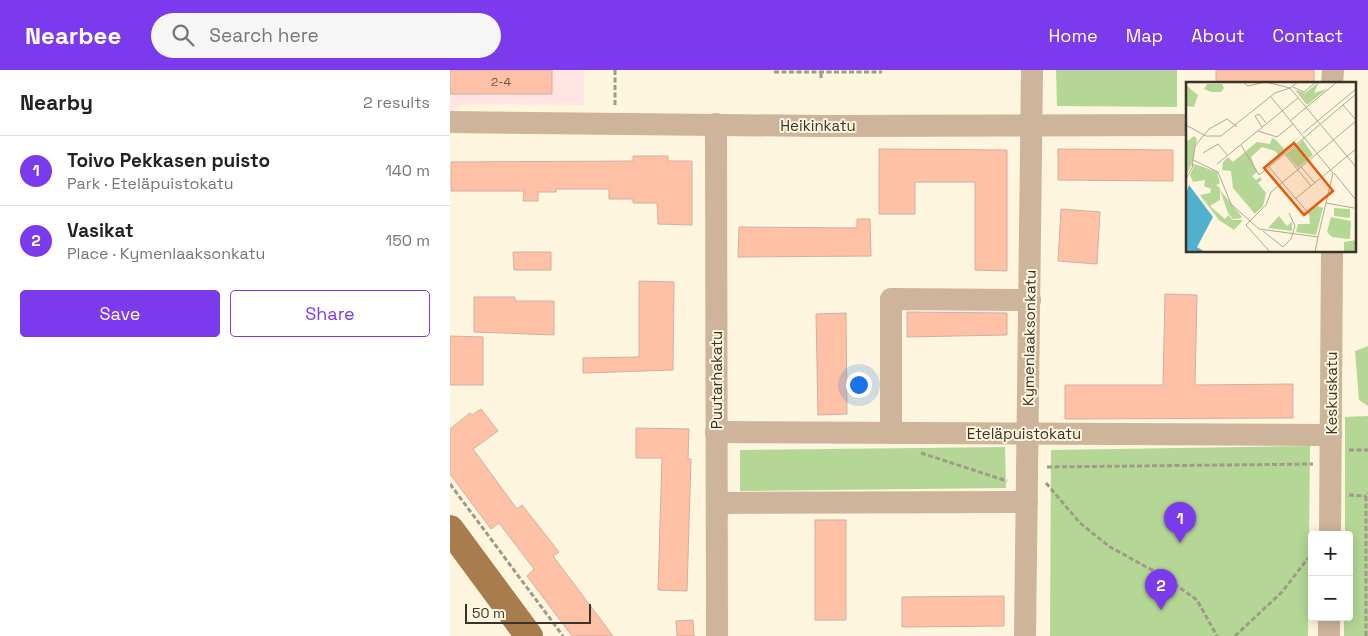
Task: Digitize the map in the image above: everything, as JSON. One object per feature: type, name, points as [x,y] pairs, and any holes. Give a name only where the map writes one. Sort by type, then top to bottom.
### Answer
[{"type":"main road","points":[[450,529],[530,636]]},
{"type":"street","name":"Kymenlaaksonkatu","points":[[1025,636],[1033,489],[1028,433],[1032,70]]},
{"type":"street","name":"Heikinkatu","points":[[450,122],[1186,125]]},
{"type":"street","name":"Puutarhakatu","points":[[716,124],[717,636]]},
{"type":"street","name":"Keskuskatu","points":[[1331,531],[1340,457],[1331,435],[1332,252]]},
{"type":"street","points":[[891,433],[890,299],[1030,300]]},
{"type":"street","name":"Eteläpuistokatu","points":[[716,432],[1331,435]]},
{"type":"street","points":[[718,503],[1033,489]]},
{"type":"street","points":[[1329,636],[1330,621]]},
{"type":"path","points":[[615,70],[615,108]]},
{"type":"path","points":[[774,72],[882,72]]},
{"type":"path","points":[[821,73],[821,78]]},
{"type":"path","points":[[1046,467],[1168,464],[1298,466],[1368,450]]},
{"type":"path","points":[[916,452],[1057,497],[1088,529],[1110,547],[1163,576],[1197,600],[1217,636]]},
{"type":"path","points":[[450,484],[564,636]]},
{"type":"path","points":[[1348,495],[1367,494],[1366,636]]},
{"type":"path","points":[[1235,636],[1282,592],[1308,558]]},
{"type":"shaded area","points":[[450,70],[584,70],[584,105],[467,104],[454,107],[455,110],[450,113]]},
{"type":"green space","points":[[1056,70],[1177,70],[1177,107],[1057,106]]},
{"type":"green space","points":[[1368,346],[1368,406],[1359,400],[1355,351]]},
{"type":"green space","points":[[1368,416],[1368,636],[1344,636],[1344,621],[1353,621],[1353,531],[1345,531],[1345,417]]},
{"type":"green space","points":[[1310,446],[1308,636],[1050,636],[1051,450]]},
{"type":"green space","points":[[1005,447],[1006,488],[740,491],[740,450]]},
{"type":"building","points":[[450,70],[552,70],[552,94],[450,94]]},
{"type":"building","points":[[1216,70],[1314,70],[1314,82],[1216,82]]},
{"type":"building","points":[[879,149],[1007,150],[1007,271],[975,270],[975,182],[915,182],[915,214],[879,214]]},
{"type":"building","points":[[1058,149],[1173,150],[1173,181],[1058,180]]},
{"type":"building","points":[[633,156],[668,156],[668,161],[692,161],[692,225],[658,224],[657,203],[633,203],[633,199],[609,199],[609,189],[556,189],[556,192],[538,192],[538,201],[523,201],[524,191],[451,191],[451,162],[633,161]]},
{"type":"building","points":[[1061,209],[1100,212],[1097,264],[1058,261]]},
{"type":"building","points":[[857,219],[870,219],[871,256],[738,257],[739,227],[857,228]]},
{"type":"building","points":[[513,252],[551,252],[551,270],[514,270]]},
{"type":"building","points":[[639,281],[674,282],[673,370],[583,373],[583,358],[639,357]]},
{"type":"building","points":[[1165,294],[1197,295],[1195,385],[1293,384],[1293,418],[1065,419],[1065,385],[1163,385]]},
{"type":"building","points":[[474,297],[515,297],[515,301],[554,301],[554,335],[474,332]]},
{"type":"building","points":[[907,312],[1007,313],[1007,335],[907,337]]},
{"type":"building","points":[[846,313],[847,414],[818,415],[816,314]]},
{"type":"building","points":[[450,336],[483,337],[483,385],[450,385]]},
{"type":"building","points":[[481,409],[498,431],[473,449],[517,509],[522,505],[559,552],[553,556],[613,636],[572,636],[527,576],[534,569],[499,523],[491,529],[450,474],[450,429],[470,413],[472,415]]},
{"type":"building","points":[[636,428],[689,429],[688,459],[691,459],[687,591],[658,590],[662,458],[636,458]]},
{"type":"building","points":[[815,520],[846,520],[846,620],[815,620]]},
{"type":"building","points":[[1004,596],[1004,626],[902,627],[902,597]]},
{"type":"building","points":[[693,620],[694,636],[677,636],[676,621]]},
{"type":"place","name":"Toivo Pekkasen puisto","points":[[1180,543]]},
{"type":"place","name":"Vasikat","points":[[1161,610]]}]
